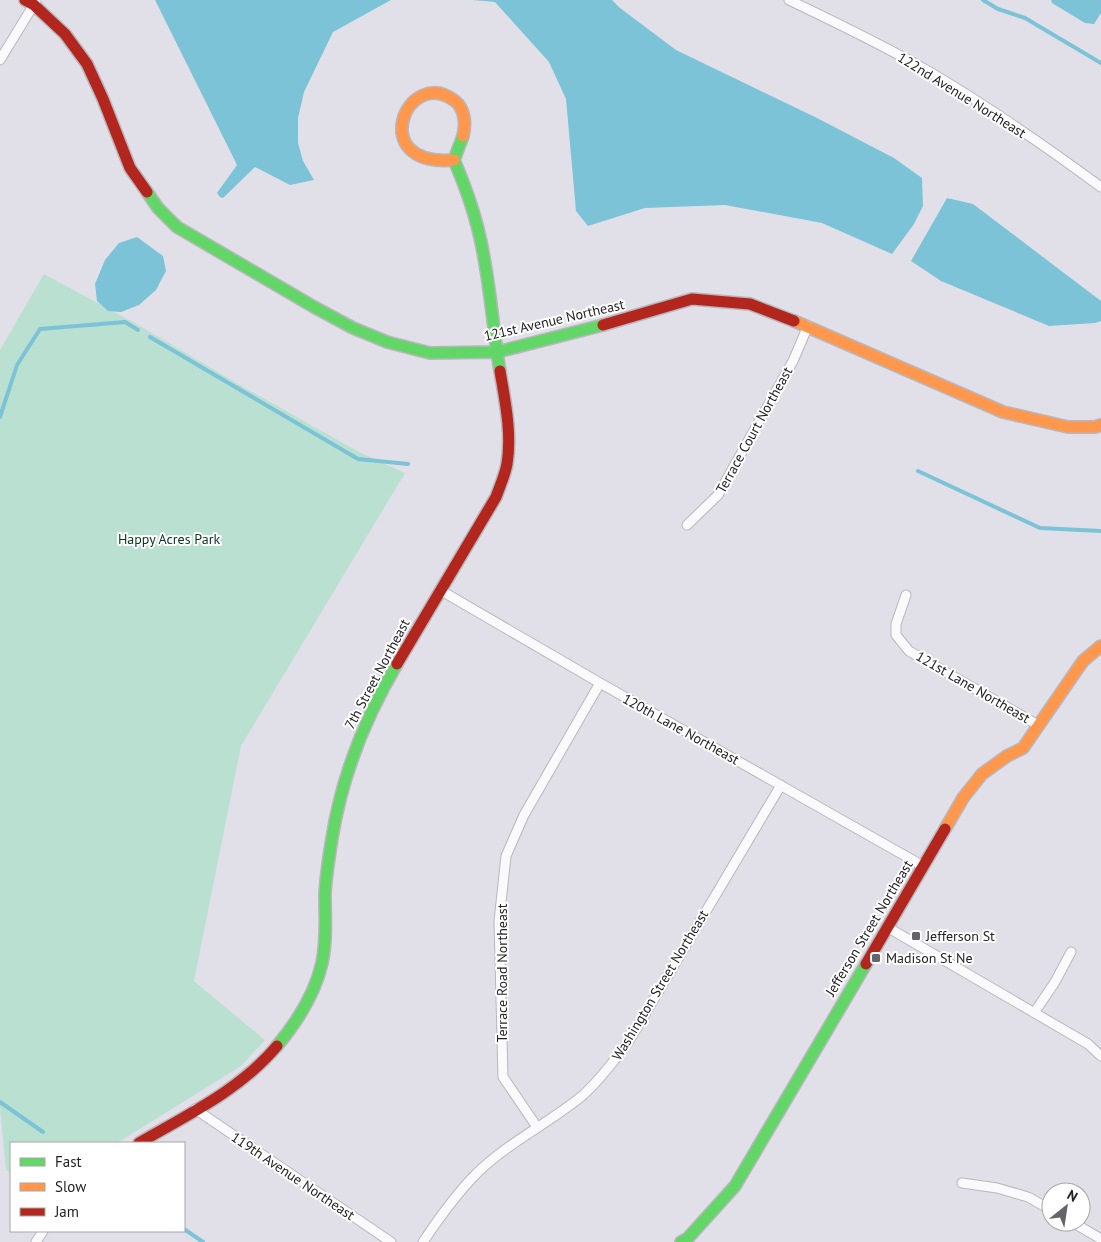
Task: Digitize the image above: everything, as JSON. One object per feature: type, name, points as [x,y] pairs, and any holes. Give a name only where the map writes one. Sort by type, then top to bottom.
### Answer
[{"type":"street","name":"122nd Avenue Northeast","points":[[789,0],[832,20],[926,70],[988,108],[1101,188]]},
{"type":"street","points":[[0,60],[32,2]]},
{"type":"street","name":"121st Avenue Northeast","points":[[32,2],[65,34],[87,64],[130,168],[158,208],[177,227],[314,307],[354,328],[387,342],[430,353],[476,354],[497,352],[584,331],[692,299],[750,304],[808,326],[1003,412],[1068,427],[1095,427],[1101,425]]},
{"type":"street","points":[[426,93],[449,97],[458,102],[463,112],[465,125],[464,137],[454,160],[445,161],[419,155],[409,148],[402,138],[401,125],[404,113],[412,100],[426,93]]},
{"type":"street","name":"7th Street Northeast","points":[[141,1142],[237,1083],[265,1059],[308,1001],[320,972],[326,882],[332,836],[342,787],[354,750],[364,724],[381,691],[496,496],[507,466],[508,445],[504,400],[487,266],[477,218],[464,181],[454,160]]},
{"type":"street","name":"Terrace Court Northeast","points":[[687,525],[718,495],[792,361],[808,326]]},
{"type":"street","name":"120th Lane Northeast","points":[[440,590],[923,866]]},
{"type":"street","name":"121st Lane Northeast","points":[[906,596],[898,617],[896,634],[909,651],[1038,725]]},
{"type":"street","name":"Jefferson Street Northeast","points":[[681,1242],[688,1238],[735,1186],[962,798],[982,774],[1007,756],[1023,748],[1083,662],[1101,646]]},
{"type":"street","name":"Terrace Road Northeast","points":[[537,1127],[503,1077],[499,921],[506,856],[524,815],[600,683]]},
{"type":"street","name":"Washington Street Northeast","points":[[423,1242],[438,1219],[477,1173],[514,1142],[582,1095],[610,1067],[629,1041],[781,785]]},
{"type":"street","points":[[887,927],[1088,1044],[1101,1056]]},
{"type":"street","points":[[1034,1013],[1055,982],[1071,952]]},
{"type":"street","name":"119th Avenue Northeast","points":[[195,1109],[392,1242]]},
{"type":"street","points":[[962,1183],[997,1188],[1028,1197],[1041,1204]]},
{"type":"street","points":[[1089,1232],[1101,1239]]},
{"type":"green space","name":"Happy Acres Park","points":[[44,274],[140,326],[361,453],[405,473],[241,746],[194,981],[265,1040],[241,1066],[119,1142],[10,1142],[10,1172],[6,1170],[0,1108],[0,350]]},
{"type":"water","points":[[155,0],[391,0],[333,32],[304,92],[298,118],[298,143],[303,161],[314,180],[290,185],[255,167],[223,198],[220,197],[217,193],[237,165]]},
{"type":"water","points":[[472,0],[612,0],[676,50],[815,117],[894,158],[922,178],[923,206],[914,224],[892,254],[822,223],[725,205],[645,208],[588,226],[576,211],[566,99],[549,62],[495,2]]},
{"type":"water","points":[[1051,0],[1101,0],[1101,13],[1094,24],[1085,23],[1052,3]]},
{"type":"water","points":[[947,198],[973,204],[1101,301],[1101,321],[1049,326],[941,281],[911,261]]},
{"type":"water","points":[[137,237],[163,256],[166,271],[156,290],[139,305],[121,312],[108,311],[97,301],[95,284],[105,260],[119,243]]},
{"type":"waterway","points":[[983,0],[998,9],[1025,18],[1101,63]]},
{"type":"waterway","points":[[0,417],[17,365],[40,329],[125,322],[138,330]]},
{"type":"waterway","points":[[150,337],[358,459],[408,464]]},
{"type":"waterway","points":[[918,471],[1040,528],[1101,531]]},
{"type":"waterway","points":[[0,1102],[43,1132]]},
{"type":"waterway","points":[[185,1230],[203,1242]]},
{"type":"traffic: fast","points":[[463,136],[454,160],[476,220],[482,247],[500,371]]},
{"type":"traffic: fast","points":[[147,192],[158,208],[177,227],[314,307],[353,328],[387,342],[430,353],[497,352],[603,325]]},
{"type":"traffic: fast","points":[[277,1046],[310,997],[319,974],[325,946],[325,894],[336,815],[356,748],[385,684],[397,664]]},
{"type":"traffic: fast","points":[[681,1242],[688,1238],[735,1186],[866,964]]},
{"type":"traffic: slow","points":[[454,160],[427,158],[410,149],[403,135],[403,120],[410,106],[422,96],[438,93],[455,101],[461,108],[464,122],[463,136]]},
{"type":"traffic: slow","points":[[794,321],[1003,412],[1068,427],[1095,427],[1101,425]]},
{"type":"traffic: slow","points":[[945,829],[963,798],[982,774],[1007,756],[1023,748],[1083,661],[1101,646]]},
{"type":"traffic: jam","points":[[25,0],[34,5],[65,34],[87,64],[130,168],[147,192]]},
{"type":"traffic: jam","points":[[603,325],[692,299],[750,304],[794,321]]},
{"type":"traffic: jam","points":[[397,664],[496,497],[502,480],[507,464],[509,441],[500,371]]},
{"type":"traffic: jam","points":[[866,964],[945,829]]},
{"type":"traffic: jam","points":[[141,1142],[230,1089],[247,1076],[277,1046]]},
{"type":"place","name":"Jefferson St","points":[[916,936]]},
{"type":"place","name":"Madison St Ne","points":[[876,958]]}]
